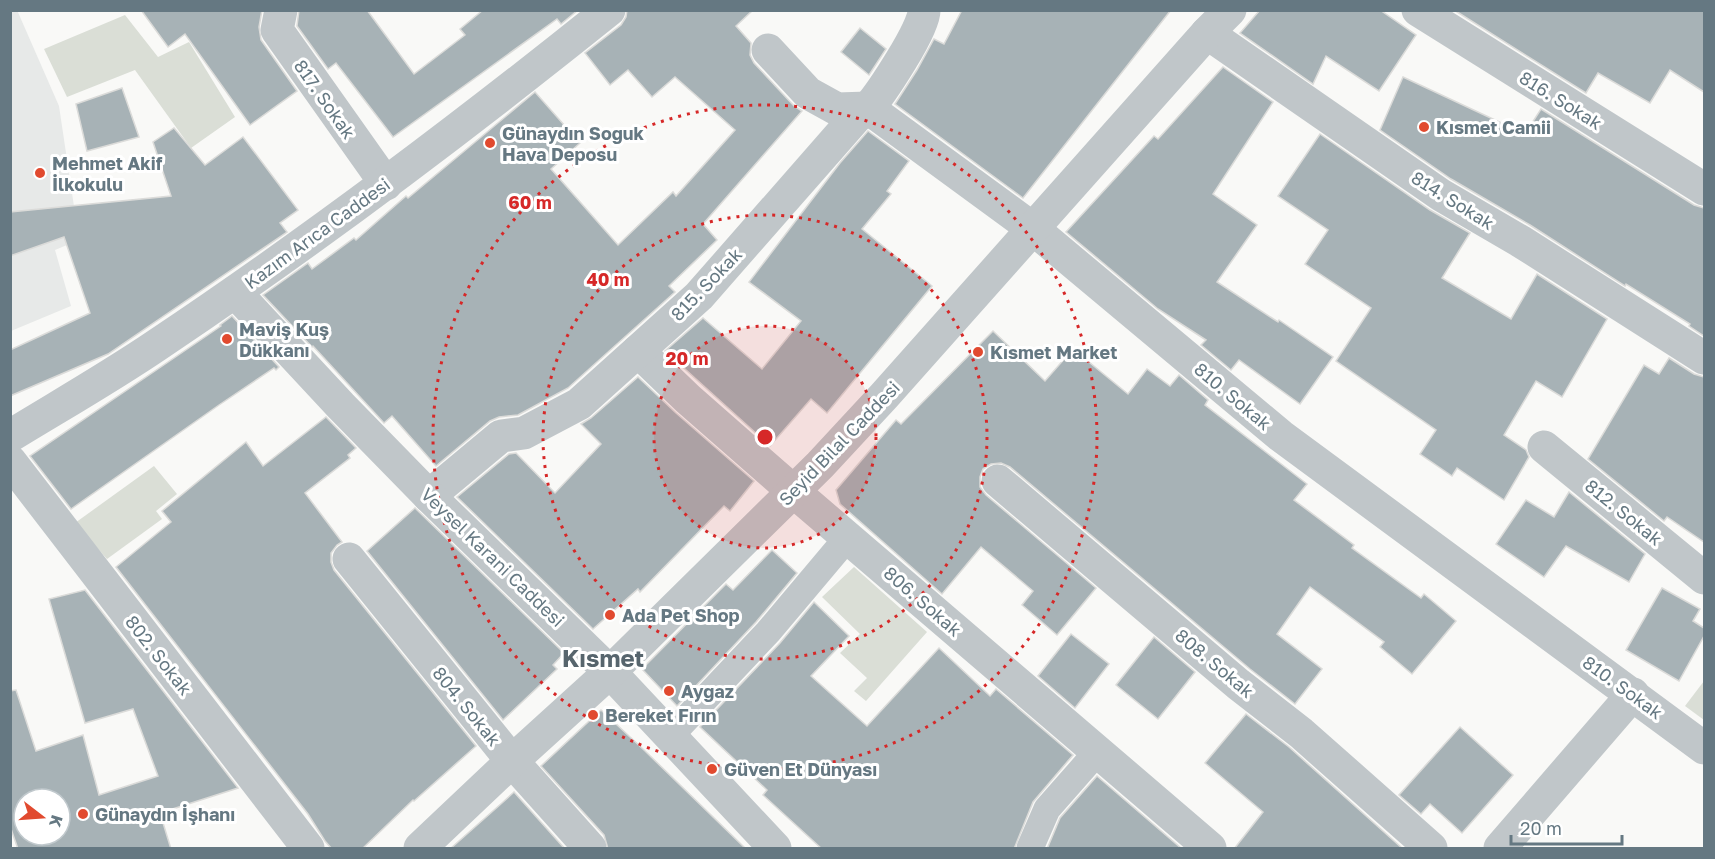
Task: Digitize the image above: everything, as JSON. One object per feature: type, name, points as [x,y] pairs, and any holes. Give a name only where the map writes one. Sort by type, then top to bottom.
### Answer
[{"type":"street","name":"817. Sokak","points":[[281,10],[277,30],[386,184]]},
{"type":"street","name":"Kazım Arıca Caddesi","points":[[10,436],[155,347],[235,292],[472,120],[609,10]]},
{"type":"street","name":"815. Sokak","points":[[429,496],[501,436],[524,433],[579,404],[699,296],[856,117],[868,108],[910,46],[925,17],[924,10]]},
{"type":"street","name":"Seyid Bilal Caddesi","points":[[420,849],[610,672],[793,491],[884,396],[1032,228],[1230,10]]},
{"type":"street","name":"816. Sokak","points":[[1418,10],[1704,189]]},
{"type":"street","name":"814. Sokak","points":[[1207,33],[1441,195],[1704,358]]},
{"type":"street","points":[[768,50],[808,93],[837,109],[868,108]]},
{"type":"street","name":"810. Sokak","points":[[868,108],[1032,228],[1281,436],[1704,748]]},
{"type":"street","name":"Veysel Karani Caddesi","points":[[235,292],[429,496],[610,672],[775,849]]},
{"type":"street","name":"806. Sokak","points":[[638,351],[688,399],[793,491],[1210,849]]},
{"type":"street","name":"812. Sokak","points":[[1544,447],[1704,578]]},
{"type":"street","name":"802. Sokak","points":[[10,461],[308,849]]},
{"type":"street","name":"808. Sokak","points":[[998,481],[1239,684],[1301,733],[1431,849]]},
{"type":"street","points":[[670,736],[768,632],[848,537]]},
{"type":"street","name":"804. Sokak","points":[[349,559],[512,761],[590,849]]},
{"type":"street","points":[[1500,849],[1633,694]]},
{"type":"street","points":[[1030,849],[1047,809],[1098,751]]},
{"type":"shaded area","name":"Mehmet Akif İlkokulu","points":[[17,10],[59,106],[79,240],[55,250],[71,306],[11,331],[10,11]]},
{"type":"shaded area","points":[[125,15],[158,57],[189,42],[235,117],[191,148],[135,70],[67,97],[44,49]]},
{"type":"shaded area","points":[[154,466],[177,494],[156,511],[162,519],[107,559],[75,523]]},
{"type":"shaded area","points":[[854,567],[927,632],[866,701],[854,691],[867,678],[840,653],[860,634],[822,597]]},
{"type":"shaded area","points":[[1704,681],[1704,720],[1685,706]]},
{"type":"building","points":[[141,10],[262,10],[259,27],[261,40],[297,91],[250,125],[185,34],[168,47]]},
{"type":"building","points":[[299,10],[367,10],[414,74],[465,35],[460,29],[483,10],[578,10],[561,24],[557,19],[393,137],[336,63],[328,69],[297,26]]},
{"type":"building","points":[[627,10],[753,10],[736,26],[751,43],[750,55],[754,63],[794,106],[802,111],[703,224],[717,240],[669,286],[675,292],[568,388],[518,415],[499,417],[490,421],[436,466],[392,416],[384,423],[263,295],[308,263],[312,269],[354,238],[356,240],[406,196],[408,198],[535,92],[580,143],[551,169],[618,245],[673,192],[676,196],[735,130],[675,77],[652,97],[628,70],[610,85],[585,53],[621,25]]},
{"type":"building","points":[[962,10],[1171,10],[1023,198],[895,104],[934,39],[944,44]]},
{"type":"building","points":[[1260,10],[1380,10],[1416,35],[1379,91],[1326,56],[1313,84],[1240,33]]},
{"type":"building","points":[[1454,10],[1704,10],[1704,92],[1670,70],[1650,103],[1598,73],[1586,93]]},
{"type":"building","points":[[860,28],[886,49],[869,75],[841,52]]},
{"type":"building","points":[[1223,67],[1273,102],[1213,194],[1257,225],[1217,282],[1333,357],[1300,404],[1239,360],[1231,370],[1201,345],[1206,340],[1158,309],[1066,232],[1154,136],[1158,139]]},
{"type":"building","points":[[1403,77],[1525,134],[1541,109],[1694,205],[1704,208],[1704,336],[1689,326],[1690,324],[1626,284],[1625,286],[1530,225],[1451,179],[1380,130]]},
{"type":"building","points":[[122,88],[139,137],[87,151],[76,104]]},
{"type":"building","points":[[174,128],[205,165],[243,137],[298,210],[280,223],[287,232],[108,354],[10,396],[10,350],[90,313],[64,237],[10,256],[10,212],[171,196],[153,142]]},
{"type":"building","points":[[868,131],[909,161],[887,191],[891,194],[862,229],[932,286],[827,413],[811,399],[770,446],[665,351],[703,318],[762,369],[801,321],[749,282],[840,163]]},
{"type":"building","points":[[1320,134],[1430,210],[1470,233],[1442,278],[1511,319],[1537,274],[1607,319],[1562,397],[1536,381],[1504,435],[1526,450],[1529,457],[1504,500],[1457,468],[1452,476],[1420,454],[1436,430],[1336,361],[1371,308],[1305,264],[1328,230],[1278,196]]},
{"type":"building","points":[[232,316],[279,367],[276,370],[274,368],[219,405],[71,509],[30,456],[221,326]]},
{"type":"building","points":[[993,331],[1045,381],[1073,349],[1128,394],[1147,369],[1170,386],[1179,375],[1208,400],[1205,405],[1307,484],[1294,500],[1354,545],[1352,548],[1421,598],[1424,594],[1456,621],[1412,674],[1380,647],[1384,642],[1310,587],[1277,634],[1322,669],[1295,704],[1250,669],[1010,467],[1001,463],[991,464],[983,469],[980,487],[986,495],[1096,588],[1057,635],[1022,605],[1033,591],[981,547],[942,594],[840,504],[836,490],[896,420],[901,424]]},
{"type":"building","points":[[1669,358],[1694,374],[1704,377],[1704,542],[1667,517],[1664,521],[1588,459],[1644,365],[1659,374]]},
{"type":"building","points":[[638,377],[754,481],[730,511],[724,506],[640,592],[638,589],[593,629],[457,497],[509,454],[516,453],[555,493],[601,444],[581,424]]},
{"type":"building","points":[[326,417],[356,448],[348,455],[350,458],[305,493],[342,542],[331,553],[334,570],[476,746],[413,800],[362,849],[332,849],[325,841],[308,814],[116,567],[171,522],[162,511],[246,442],[263,466]]},
{"type":"building","points":[[1569,492],[1645,554],[1629,582],[1566,546],[1544,577],[1496,544],[1526,500],[1554,517]]},
{"type":"building","points":[[415,508],[564,653],[553,665],[557,669],[503,720],[367,551]]},
{"type":"building","points":[[772,550],[797,573],[756,622],[677,706],[642,669],[726,584],[733,590]]},
{"type":"building","points":[[1662,588],[1700,609],[1693,621],[1704,628],[1704,636],[1679,681],[1626,650]]},
{"type":"building","points":[[85,590],[238,788],[160,813],[171,849],[18,849],[17,847],[72,847],[72,787],[12,787],[12,832],[10,826],[10,691],[16,690],[36,751],[83,735],[99,795],[158,776],[133,709],[85,723],[49,599]]},
{"type":"building","points":[[814,602],[849,636],[811,676],[867,726],[939,648],[990,696],[996,689],[1073,755],[1033,802],[1014,849],[822,849],[763,795],[767,790],[700,727],[780,643]]},
{"type":"building","points":[[1071,634],[1109,664],[1075,708],[1038,676]]},
{"type":"building","points":[[1154,637],[1195,672],[1158,719],[1116,685]]},
{"type":"building","points":[[601,710],[746,849],[608,849],[604,835],[541,766]]},
{"type":"building","points":[[1246,714],[1289,747],[1403,849],[1234,849],[1263,812],[1205,763]]},
{"type":"building","points":[[1460,727],[1513,775],[1462,833],[1430,804],[1421,814],[1399,795]]},
{"type":"building","points":[[1097,776],[1182,849],[1047,849],[1060,818]]},
{"type":"building","points":[[514,792],[565,849],[450,849],[502,803]]},
{"type":"place","name":"Kısmet Camii","points":[[1424,127]]},
{"type":"place","name":"Günaydın Soğuk Hava Deposu","points":[[490,143]]},
{"type":"place","name":"Mehmet Akif İlkokulu","points":[[40,173]]},
{"type":"place","name":"Maviş Kuş Dükkanı","points":[[227,339]]},
{"type":"place","name":"Kısmet Market","points":[[978,352]]},
{"type":"place","name":"Ada Pet Shop","points":[[610,615]]},
{"type":"place","name":"Aygaz","points":[[669,691]]},
{"type":"place","name":"Bereket Fırın","points":[[593,715]]},
{"type":"place","name":"Güven Et Dünyası","points":[[712,769]]},
{"type":"place","name":"Günaydın İşhanı","points":[[83,814]]},
{"type":"district","name":"Kısmet","points":[[603,657]]}]
